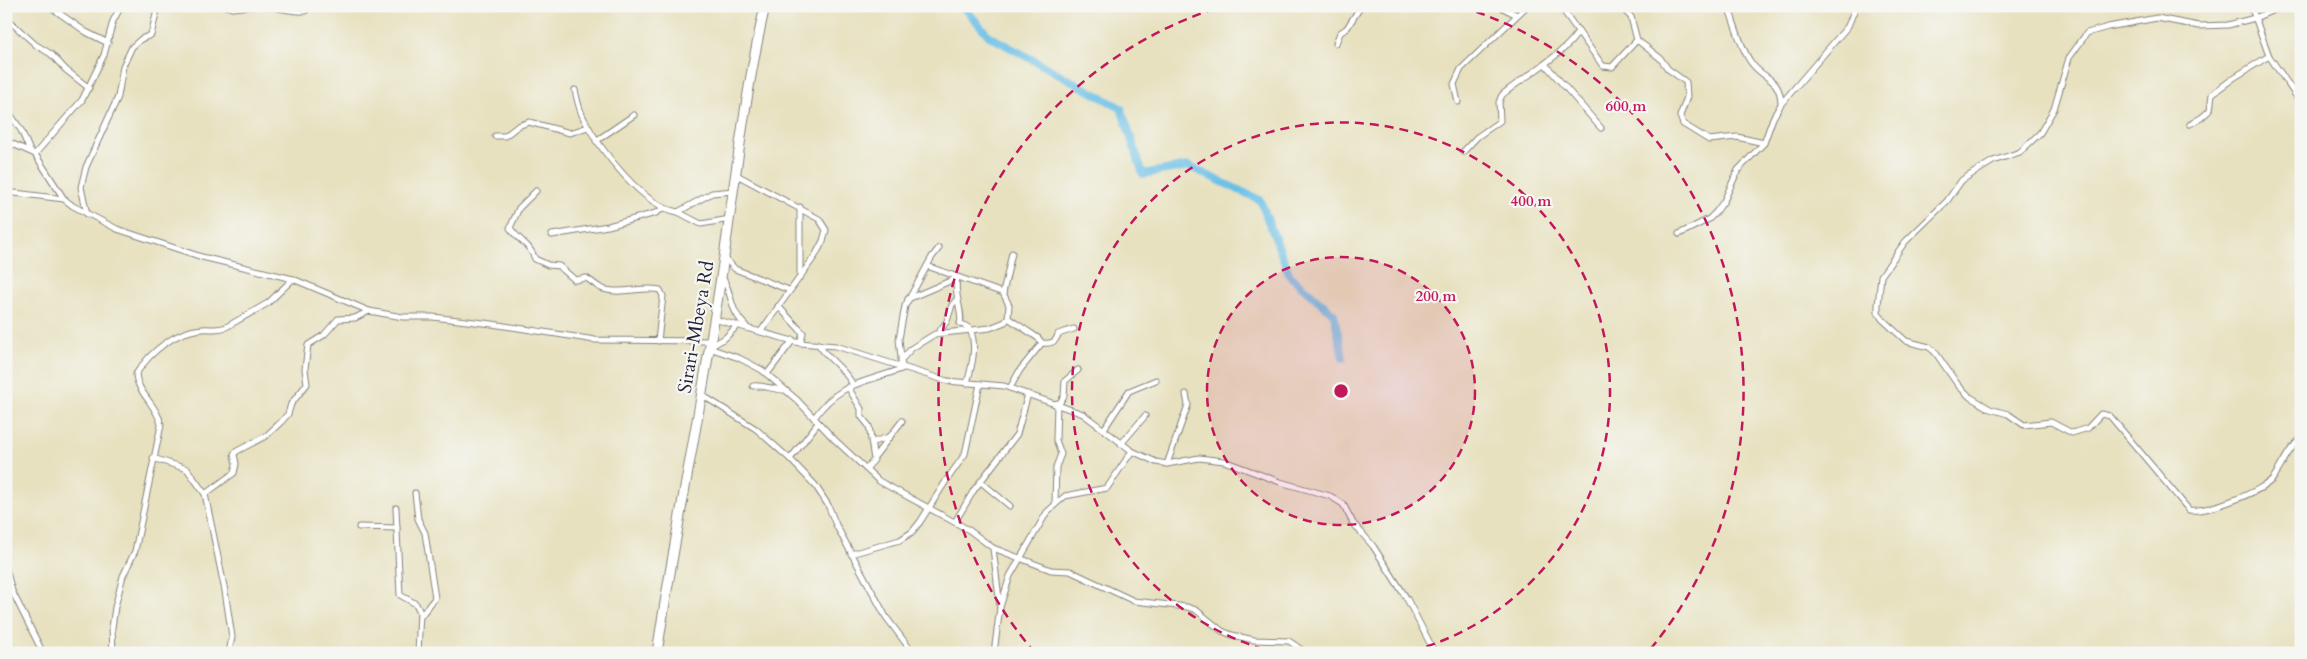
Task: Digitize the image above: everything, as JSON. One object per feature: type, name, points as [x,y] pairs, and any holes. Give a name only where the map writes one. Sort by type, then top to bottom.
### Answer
[{"type":"highway","name":"Sirari-Mbeya Rd","points":[[657,653],[702,395],[756,46],[765,6]]},
{"type":"street","points":[[32,152],[68,119],[89,88],[121,6]]},
{"type":"street","points":[[86,214],[81,187],[86,167],[118,97],[123,66],[132,48],[141,39],[151,35],[158,6]]},
{"type":"street","points":[[226,6],[232,8],[253,6]]},
{"type":"street","points":[[264,6],[286,8],[299,12],[305,11],[309,6]]},
{"type":"street","points":[[1336,43],[1340,34],[1347,28],[1362,6]]},
{"type":"street","points":[[1499,6],[1517,15]]},
{"type":"street","points":[[1458,102],[1454,84],[1461,69],[1527,6]]},
{"type":"street","points":[[1560,6],[1598,62],[1607,68],[1612,67],[1637,40]]},
{"type":"street","points":[[1620,6],[1631,17],[1637,40],[1660,58],[1668,69],[1686,82],[1687,97],[1680,116],[1683,124],[1709,140],[1736,137],[1764,143]]},
{"type":"street","points":[[1728,6],[1750,62],[1776,84],[1780,92],[1781,104]]},
{"type":"street","points":[[1679,234],[1710,219],[1716,212],[1724,201],[1738,170],[1764,143],[1772,118],[1781,104],[1848,26],[1856,6]]},
{"type":"street","points":[[2251,6],[2269,56],[2301,103]]},
{"type":"street","points":[[2283,6],[2255,18],[2211,27],[2157,18],[2087,33],[2069,58],[2054,109],[2040,133],[2020,152],[1993,161],[1962,180],[1947,201],[1905,242],[1879,280],[1878,312],[1882,319],[1906,341],[1929,347],[1935,352],[1970,397],[1990,409],[2008,414],[2024,425],[2051,422],[2072,434],[2088,428],[2101,414],[2110,416],[2189,510],[2203,510],[2217,506],[2265,485],[2274,477],[2288,451],[2301,439]]},
{"type":"street","points":[[2298,6],[2301,11]]},
{"type":"street","points":[[51,7],[86,32],[108,43]]},
{"type":"street","points":[[6,18],[89,88]]},
{"type":"street","points":[[1463,152],[1476,137],[1500,121],[1499,102],[1502,95],[1545,64],[1573,39],[1578,30]]},
{"type":"street","points":[[2190,124],[2210,110],[2212,94],[2234,76],[2269,56]]},
{"type":"street","points":[[1545,64],[1601,128]]},
{"type":"street","points":[[575,90],[582,115],[596,141],[625,176],[655,202],[664,208],[678,212],[701,224],[730,218]]},
{"type":"street","points":[[6,108],[21,130],[32,152],[64,199],[86,214],[117,229],[202,257],[293,280],[369,311],[403,317],[442,318],[492,324],[595,340],[710,344],[767,374],[879,481],[955,522],[993,548],[1051,570],[1070,571],[1134,602],[1170,603],[1196,610],[1222,631],[1232,636],[1254,640],[1288,641],[1306,653]]},
{"type":"street","points":[[596,141],[634,115]]},
{"type":"street","points":[[495,136],[504,136],[518,126],[529,122],[570,132],[588,127]]},
{"type":"street","points":[[6,142],[32,152]]},
{"type":"street","points":[[735,174],[820,219],[826,230],[823,241],[815,256],[761,330]]},
{"type":"street","points":[[536,191],[515,216],[510,228],[513,232],[532,248],[535,259],[548,265],[559,266],[575,280],[586,278],[602,289],[612,291],[652,288],[660,290],[663,296],[658,341]]},
{"type":"street","points":[[678,212],[712,193],[734,191]]},
{"type":"street","points":[[6,192],[64,199]]},
{"type":"street","points":[[552,235],[608,226],[656,213],[664,208]]},
{"type":"street","points":[[800,208],[800,275]]},
{"type":"street","points":[[903,367],[900,360],[898,339],[908,299],[916,289],[927,266],[939,248]]},
{"type":"street","points":[[900,360],[917,344],[938,333],[990,328],[1004,322],[1008,318],[1009,305],[1003,293],[1012,253]]},
{"type":"street","points":[[724,257],[735,270],[790,290]]},
{"type":"street","points":[[927,266],[1003,293]]},
{"type":"street","points":[[721,274],[729,287],[735,316],[746,327]]},
{"type":"street","points":[[957,278],[956,299],[962,319],[960,323],[970,330],[973,339],[972,359],[966,383]]},
{"type":"street","points":[[908,299],[957,278]]},
{"type":"street","points":[[113,653],[112,628],[115,607],[123,576],[135,551],[161,425],[160,419],[136,380],[139,370],[168,340],[200,329],[223,329],[268,303],[293,280]]},
{"type":"street","points":[[938,333],[950,316],[952,304],[956,299]]},
{"type":"street","points":[[778,306],[803,333],[800,343]]},
{"type":"street","points":[[205,494],[234,473],[236,464],[234,454],[237,451],[266,436],[286,416],[291,404],[307,384],[305,370],[308,345],[324,335],[338,319],[355,318],[369,311]]},
{"type":"street","points":[[1008,318],[1038,338],[1042,344]]},
{"type":"street","points":[[714,319],[761,330],[800,343],[836,346],[947,381],[1010,388],[1083,414],[1121,444],[1156,462],[1167,464],[1192,458],[1224,461],[1247,471],[1338,500],[1346,508],[1353,523],[1367,538],[1386,564],[1436,653]]},
{"type":"street","points":[[710,344],[725,338],[738,325]]},
{"type":"street","points":[[1010,388],[1020,370],[1042,344],[1052,343],[1056,340],[1058,334],[1074,329]]},
{"type":"street","points":[[767,374],[793,340]]},
{"type":"street","points":[[818,344],[829,359],[847,373],[850,386],[861,409],[861,416],[868,424],[873,442],[874,456]]},
{"type":"street","points":[[790,459],[836,392],[903,367]]},
{"type":"street","points":[[1056,502],[1056,467],[1061,454],[1056,440],[1058,404],[1064,396],[1065,381],[1078,370]]},
{"type":"street","points":[[1104,429],[1129,391],[1156,380]]},
{"type":"street","points":[[852,554],[904,538],[915,528],[965,454],[980,384]]},
{"type":"street","points":[[753,386],[757,385],[769,390],[784,390]]},
{"type":"street","points":[[955,522],[981,482],[1017,434],[1028,394]]},
{"type":"street","points":[[1167,464],[1188,405],[1186,394]]},
{"type":"street","points":[[702,395],[756,429],[790,459],[815,485],[886,617],[910,651]]},
{"type":"street","points":[[1121,444],[1145,416]]},
{"type":"street","points":[[866,469],[888,437],[902,421]]},
{"type":"street","points":[[873,442],[888,437]]},
{"type":"street","points":[[994,653],[1000,607],[1010,576],[1019,558],[1056,502],[1065,496],[1108,488],[1132,451]]},
{"type":"street","points":[[153,458],[187,469],[205,494],[225,591],[232,637],[229,653]]},
{"type":"street","points":[[981,482],[1010,506]]},
{"type":"street","points":[[415,493],[418,519],[425,533],[435,598],[420,618]]},
{"type":"street","points":[[396,508],[400,594],[418,606],[420,618],[418,653]]},
{"type":"street","points":[[359,527],[397,528]]},
{"type":"street","points":[[993,548],[1000,607]]},
{"type":"street","points":[[6,568],[12,591],[43,653]]},
{"type":"waterway","points":[[963,6],[989,36],[1121,108],[1143,174],[1188,166],[1260,200],[1290,276],[1334,314],[1343,358]]}]
